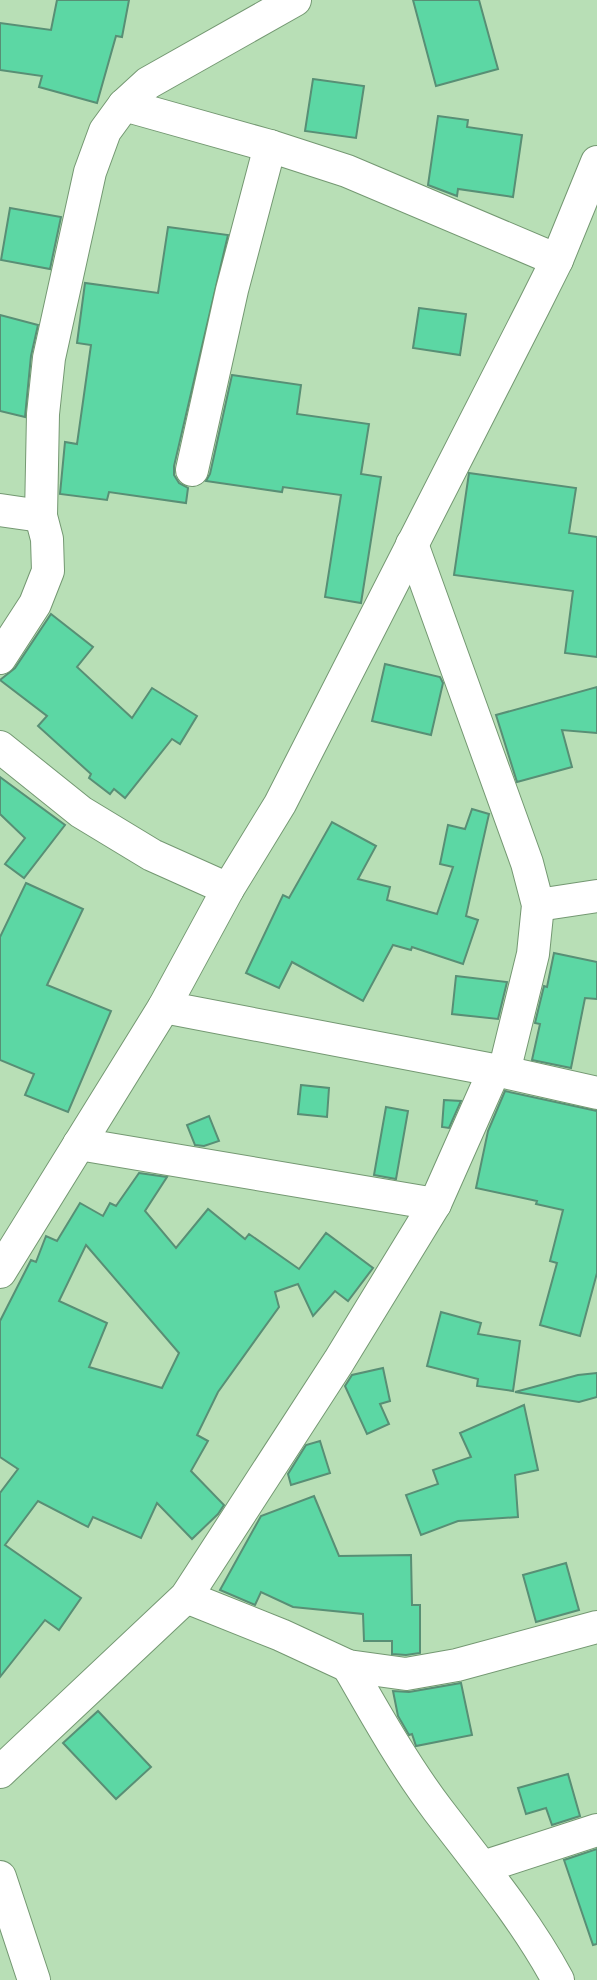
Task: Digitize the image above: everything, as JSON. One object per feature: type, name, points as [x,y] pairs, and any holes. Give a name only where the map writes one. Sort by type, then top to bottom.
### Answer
[{"type":"street","points":[[0,658],[34,604],[48,571],[47,539],[41,516],[43,414],[49,358],[90,172],[105,131],[124,105],[148,83],[295,0]]},
{"type":"street","points":[[124,105],[270,146],[347,172],[557,260]]},
{"type":"street","points":[[192,471],[232,290],[270,146]]},
{"type":"street","points":[[0,1272],[164,1007],[228,889],[280,804],[557,260],[587,214],[597,162]]},
{"type":"street","points":[[0,510],[41,516]]},
{"type":"street","points":[[0,1772],[186,1597],[324,1384],[435,1204],[499,1072],[533,954],[538,905],[527,863],[412,544]]},
{"type":"street","points":[[0,747],[81,812],[152,855],[228,889]]},
{"type":"street","points":[[538,905],[597,897]]},
{"type":"street","points":[[164,1007],[597,1093]]},
{"type":"street","points":[[79,1144],[435,1204]]},
{"type":"street","points":[[186,1597],[281,1635],[348,1666],[407,1674],[431,1671],[597,1627]]},
{"type":"street","points":[[348,1666],[402,1760],[483,1867],[546,1958],[558,1980]]},
{"type":"street","points":[[483,1867],[597,1830]]},
{"type":"street","points":[[0,1877],[34,1980]]},
{"type":"building","points":[[57,0],[129,0],[122,37],[116,36],[97,103],[39,87],[42,76],[0,70],[0,23],[51,30]]},
{"type":"building","points":[[413,0],[479,0],[498,69],[436,86]]},
{"type":"building","points":[[313,79],[364,86],[356,138],[305,131]]},
{"type":"building","points":[[438,116],[468,120],[467,127],[522,135],[513,197],[458,189],[457,196],[428,185]]},
{"type":"building","points":[[10,208],[61,217],[50,269],[1,260]]},
{"type":"building","points":[[168,227],[228,235],[174,466],[174,475],[179,483],[188,488],[186,503],[109,492],[107,500],[60,494],[65,442],[77,444],[91,345],[77,343],[85,283],[158,293]]},
{"type":"building","points":[[419,308],[466,314],[460,355],[413,348]]},
{"type":"building","points":[[0,315],[38,325],[31,356],[25,417],[0,411]]},
{"type":"building","points":[[232,375],[301,385],[297,414],[369,424],[361,474],[381,477],[361,603],[325,597],[341,495],[283,487],[282,492],[206,481],[210,474]]},
{"type":"building","points":[[469,473],[576,488],[569,533],[597,537],[597,657],[565,653],[573,591],[454,575]]},
{"type":"building","points":[[51,614],[93,647],[77,667],[132,718],[152,688],[197,716],[180,744],[172,739],[125,798],[114,789],[110,794],[89,778],[91,774],[38,726],[47,716],[0,680],[15,668]]},
{"type":"building","points":[[385,664],[440,677],[443,683],[431,735],[372,721]]},
{"type":"building","points":[[597,687],[597,733],[562,730],[572,767],[517,782],[496,715]]},
{"type":"building","points":[[0,777],[65,825],[24,878],[5,864],[25,838],[0,814]]},
{"type":"building","points":[[472,809],[489,814],[466,916],[478,920],[463,964],[412,947],[411,950],[393,945],[363,1001],[292,962],[279,988],[246,973],[283,895],[289,898],[332,822],[376,846],[358,879],[390,887],[387,900],[437,914],[453,867],[440,864],[448,825],[465,829]]},
{"type":"building","points":[[26,883],[83,909],[47,985],[111,1011],[68,1112],[25,1095],[34,1074],[0,1060],[0,937]]},
{"type":"building","points":[[554,953],[597,962],[597,999],[585,998],[571,1068],[532,1060],[540,1024],[535,1023],[544,986],[547,987]]},
{"type":"building","points":[[456,976],[507,982],[498,1019],[452,1014]]},
{"type":"building","points":[[301,1085],[329,1088],[327,1117],[298,1114]]},
{"type":"building","points":[[505,1091],[597,1111],[597,1273],[580,1336],[540,1325],[557,1263],[550,1261],[563,1210],[536,1204],[537,1201],[476,1188],[488,1131]]},
{"type":"building","points":[[444,1100],[461,1101],[449,1128],[442,1127]]},
{"type":"building","points":[[386,1107],[408,1111],[396,1179],[374,1175]]},
{"type":"building","points":[[209,1116],[219,1141],[204,1146],[195,1145],[187,1125]]},
{"type":"building","points":[[139,1173],[167,1177],[145,1211],[176,1248],[208,1209],[245,1239],[249,1234],[299,1269],[326,1233],[373,1268],[348,1301],[335,1291],[313,1316],[298,1284],[275,1292],[279,1307],[218,1392],[197,1435],[208,1441],[191,1471],[224,1505],[192,1539],[157,1503],[141,1538],[93,1517],[88,1527],[38,1501],[5,1545],[81,1598],[59,1630],[45,1620],[0,1677],[0,1493],[18,1469],[0,1457],[0,1321],[31,1260],[36,1262],[46,1236],[57,1241],[80,1203],[103,1216],[110,1203],[116,1206]],"holes":[[[86,1245],[179,1353],[162,1388],[89,1367],[107,1323],[59,1301]]]},
{"type":"building","points":[[441,1312],[481,1323],[478,1334],[520,1341],[513,1391],[477,1386],[478,1379],[427,1366]]},
{"type":"building","points":[[383,1368],[390,1401],[380,1404],[389,1424],[367,1434],[345,1386],[352,1375]]},
{"type":"building","points":[[597,1373],[597,1397],[579,1402],[515,1392],[578,1375]]},
{"type":"building","points":[[524,1405],[538,1470],[515,1475],[518,1517],[458,1521],[421,1535],[406,1495],[438,1484],[433,1470],[471,1457],[460,1433]]},
{"type":"building","points":[[320,1441],[330,1473],[291,1485],[288,1474],[306,1445]]},
{"type":"building","points":[[314,1496],[339,1556],[411,1555],[412,1605],[420,1605],[420,1653],[392,1654],[392,1641],[364,1641],[363,1614],[293,1607],[261,1592],[255,1605],[220,1590],[261,1516]]},
{"type":"building","points":[[566,1563],[579,1610],[536,1622],[523,1575]]},
{"type":"building","points":[[461,1683],[472,1735],[416,1746],[412,1734],[409,1735],[398,1716],[393,1691],[409,1692]]},
{"type":"building","points":[[98,1711],[151,1767],[116,1799],[63,1743]]},
{"type":"building","points":[[568,1774],[580,1816],[552,1825],[546,1808],[526,1814],[518,1788]]},
{"type":"building","points":[[597,1849],[597,1944],[593,1945],[564,1860]]}]
